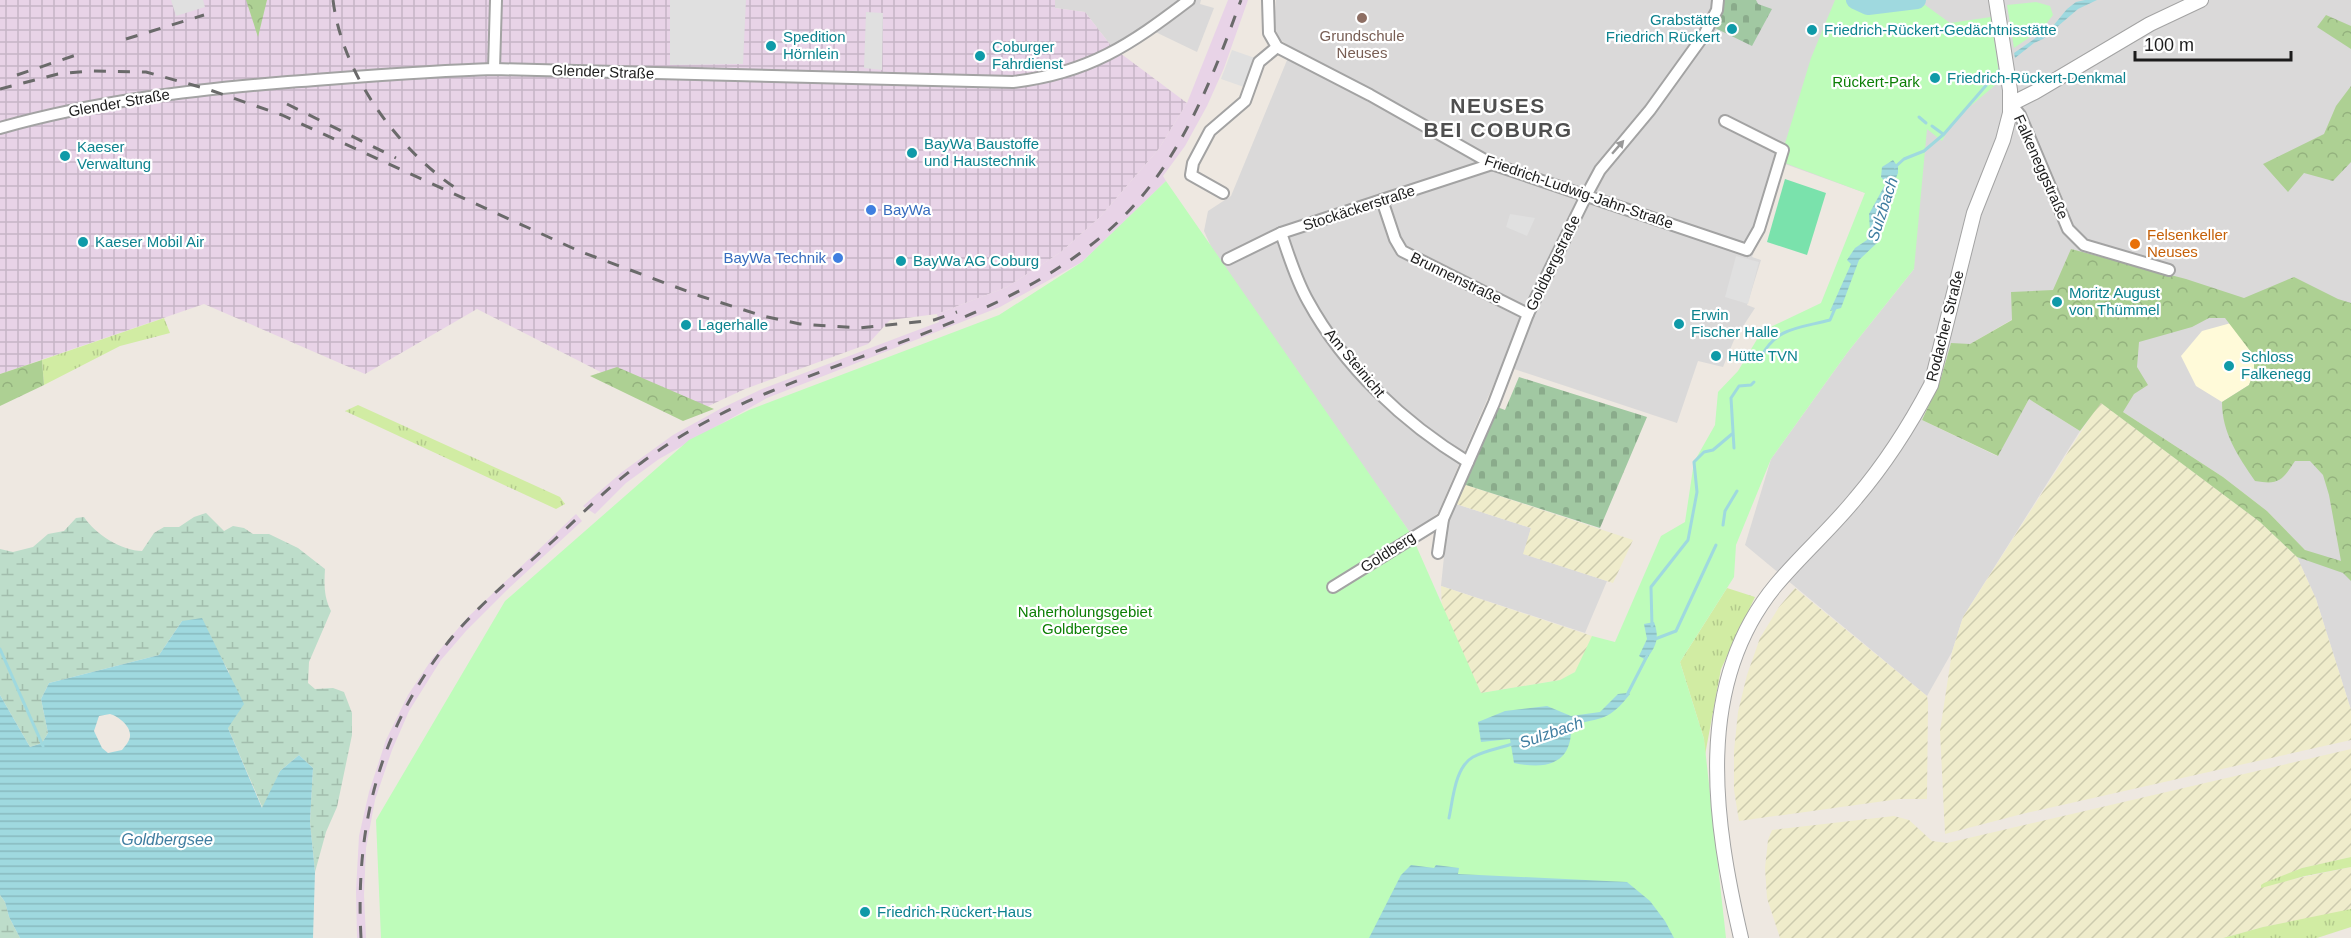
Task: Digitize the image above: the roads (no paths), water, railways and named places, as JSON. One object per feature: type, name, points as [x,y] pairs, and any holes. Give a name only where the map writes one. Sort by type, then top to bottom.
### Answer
[{"type":"street","points":[[494,69],[496,0]]},
{"type":"street","name":"Glender Straße","points":[[0,128],[83,107],[207,88],[422,71],[494,69],[1013,82],[1038,79],[1093,63],[1146,33],[1189,0]]},
{"type":"street","points":[[1223,193],[1191,175],[1193,163],[1210,131],[1245,101],[1259,63],[1277,47],[1269,33],[1268,0]]},
{"type":"street","name":"Goldbergstraße","points":[[1438,553],[1443,519],[1507,370],[1528,314],[1586,196],[1600,170],[1650,110],[1704,35],[1717,10],[1718,0]]},
{"type":"street","name":"Rodacher Straße","points":[[1741,938],[1720,834],[1716,781],[1717,740],[1728,677],[1738,650],[1763,603],[1775,586],[1854,500],[1878,470],[1920,407],[1931,385],[1974,213],[2006,130],[2011,104],[1996,0]]},
{"type":"street","points":[[2011,104],[2150,24],[2201,0]]},
{"type":"street","name":"Friedrich-Ludwig-Jahn-Straße","points":[[1277,47],[1370,95],[1492,164],[1747,250],[1758,229],[1783,150],[1725,121]]},
{"type":"street","name":"Falkeneggstraße","points":[[2011,104],[2020,115],[2068,229],[2079,242],[2169,270]]},
{"type":"street","name":"Stockäckerstraße","points":[[1228,259],[1281,233],[1492,164]]},
{"type":"street","name":"Brunnenstraße","points":[[1382,200],[1395,239],[1402,250],[1528,314]]},
{"type":"street","name":"Am Steinicht","points":[[1281,233],[1308,302],[1364,377],[1422,432],[1468,462]]},
{"type":"street","name":"Goldberg","points":[[1333,587],[1443,519]]},
{"type":"water","points":[[2097,0],[2078,9],[2043,39],[2015,58],[2014,53],[2053,26],[2067,9],[2076,2]]},
{"type":"water","points":[[1893,160],[1898,167],[1898,173],[1885,205],[1878,242],[1859,260],[1841,308],[1830,311],[1851,264],[1847,260],[1855,248],[1867,240],[1870,232],[1869,214],[1886,183],[1881,177],[1882,167]]},
{"type":"water","name":"Goldbergsee","points":[[202,618],[244,704],[228,728],[262,808],[280,771],[299,755],[313,768],[310,822],[315,872],[313,938],[20,938],[0,895],[0,695],[30,747],[42,743],[48,733],[41,699],[49,683],[159,655],[182,621]],"holes":[[[113,715],[126,725],[130,738],[122,750],[108,753],[102,748],[94,731],[99,716]]]},
{"type":"water","points":[[1654,622],[1657,633],[1656,642],[1646,660],[1639,656],[1647,639],[1644,624]]},
{"type":"water","points":[[1618,694],[1630,694],[1623,703],[1605,717],[1571,725],[1568,748],[1556,761],[1537,766],[1514,763],[1510,739],[1481,742],[1478,722],[1505,711],[1547,706],[1571,716],[1600,712]]},
{"type":"water","points":[[1411,865],[1459,868],[1458,874],[1627,882],[1650,901],[1674,938],[1369,938],[1401,875]]},
{"type":"waterway","points":[[1855,0],[1868,6],[1917,0]]},
{"type":"waterway","name":"Sulzbach","points":[[1895,167],[1904,159],[1924,151],[1944,134],[2002,67]]},
{"type":"waterway","points":[[1919,117],[1926,123]]},
{"type":"waterway","points":[[1932,126],[1943,134]]},
{"type":"waterway","name":"Sulzbach","points":[[1761,357],[1767,347],[1782,334],[1799,327],[1830,320],[1836,306]]},
{"type":"waterway","name":"Sulzbach","points":[[1734,448],[1731,398],[1739,386],[1751,385],[1754,382]]},
{"type":"waterway","name":"Sulzbach","points":[[1652,626],[1651,587],[1688,540],[1697,492],[1694,462],[1704,452],[1713,450],[1732,434]]},
{"type":"waterway","name":"Sulzbach","points":[[1723,525],[1725,511],[1737,491]]},
{"type":"waterway","name":"Sulzbach","points":[[1655,639],[1676,631],[1716,545]]},
{"type":"waterway","points":[[0,649],[43,746]]},
{"type":"waterway","name":"Sulzbach","points":[[1627,695],[1647,656]]},
{"type":"waterway","name":"Sulzbach","points":[[1449,818],[1456,784],[1467,762],[1478,755],[1515,743]]},
{"type":"railway","points":[[333,0],[338,27],[347,54],[375,106],[411,151],[454,187]]},
{"type":"railway","points":[[361,938],[362,857],[376,781],[405,709],[449,641],[473,614],[618,481],[686,433],[734,407],[767,393],[945,325],[988,306],[1030,285],[1070,260],[1108,231],[1154,181],[1189,124],[1204,94],[1241,0]]},
{"type":"railway","points":[[126,39],[204,15]]},
{"type":"railway","points":[[17,75],[79,54]]},
{"type":"railway","points":[[0,89],[58,74],[89,71],[146,72],[207,89],[282,115],[579,251],[700,296],[763,316],[800,324],[860,328],[934,320],[957,312]]},
{"type":"railway","points":[[287,104],[396,158]]},
{"type":"place","name":"Grundschule Neuses","points":[[1362,18]]},
{"type":"place","name":"Grabstätte Friedrich Rückert","points":[[1732,29]]},
{"type":"place","name":"Friedrich-Rückert-Gedächtnisstätte","points":[[1812,30]]},
{"type":"place","name":"Spedition Hörnlein","points":[[771,46]]},
{"type":"place","name":"Coburger Fahrdienst","points":[[980,56]]},
{"type":"place","name":"Friedrich-Rückert-Denkmal","points":[[1935,78]]},
{"type":"place","name":"BayWa Baustoffe und Haustechnik","points":[[912,153]]},
{"type":"place","name":"Kaeser Verwaltung","points":[[65,156]]},
{"type":"place","name":"BayWa","points":[[871,210]]},
{"type":"place","name":"Kaeser Mobil Air","points":[[83,242]]},
{"type":"place","name":"Felsenkeller Neuses","points":[[2135,244]]},
{"type":"place","name":"BayWa Technik","points":[[838,258]]},
{"type":"place","name":"BayWa AG Coburg","points":[[901,261]]},
{"type":"place","name":"Moritz August von Thümmel","points":[[2057,302]]},
{"type":"place","name":"Erwin Fischer Halle","points":[[1679,324]]},
{"type":"place","name":"Lagerhalle","points":[[686,325]]},
{"type":"place","name":"Hütte TVN","points":[[1716,356]]},
{"type":"place","name":"Schloss Falkenegg","points":[[2229,366]]},
{"type":"place","name":"Friedrich-Rückert-Haus","points":[[865,912]]},
{"type":"district","name":"NEUSES BEI COBURG","points":[[1498,118]]},
{"type":"park label","name":"Rückert-Park","points":[[1876,82]]},
{"type":"park label","name":"Naherholungsgebiet Goldbergsee","points":[[1085,620]]}]
